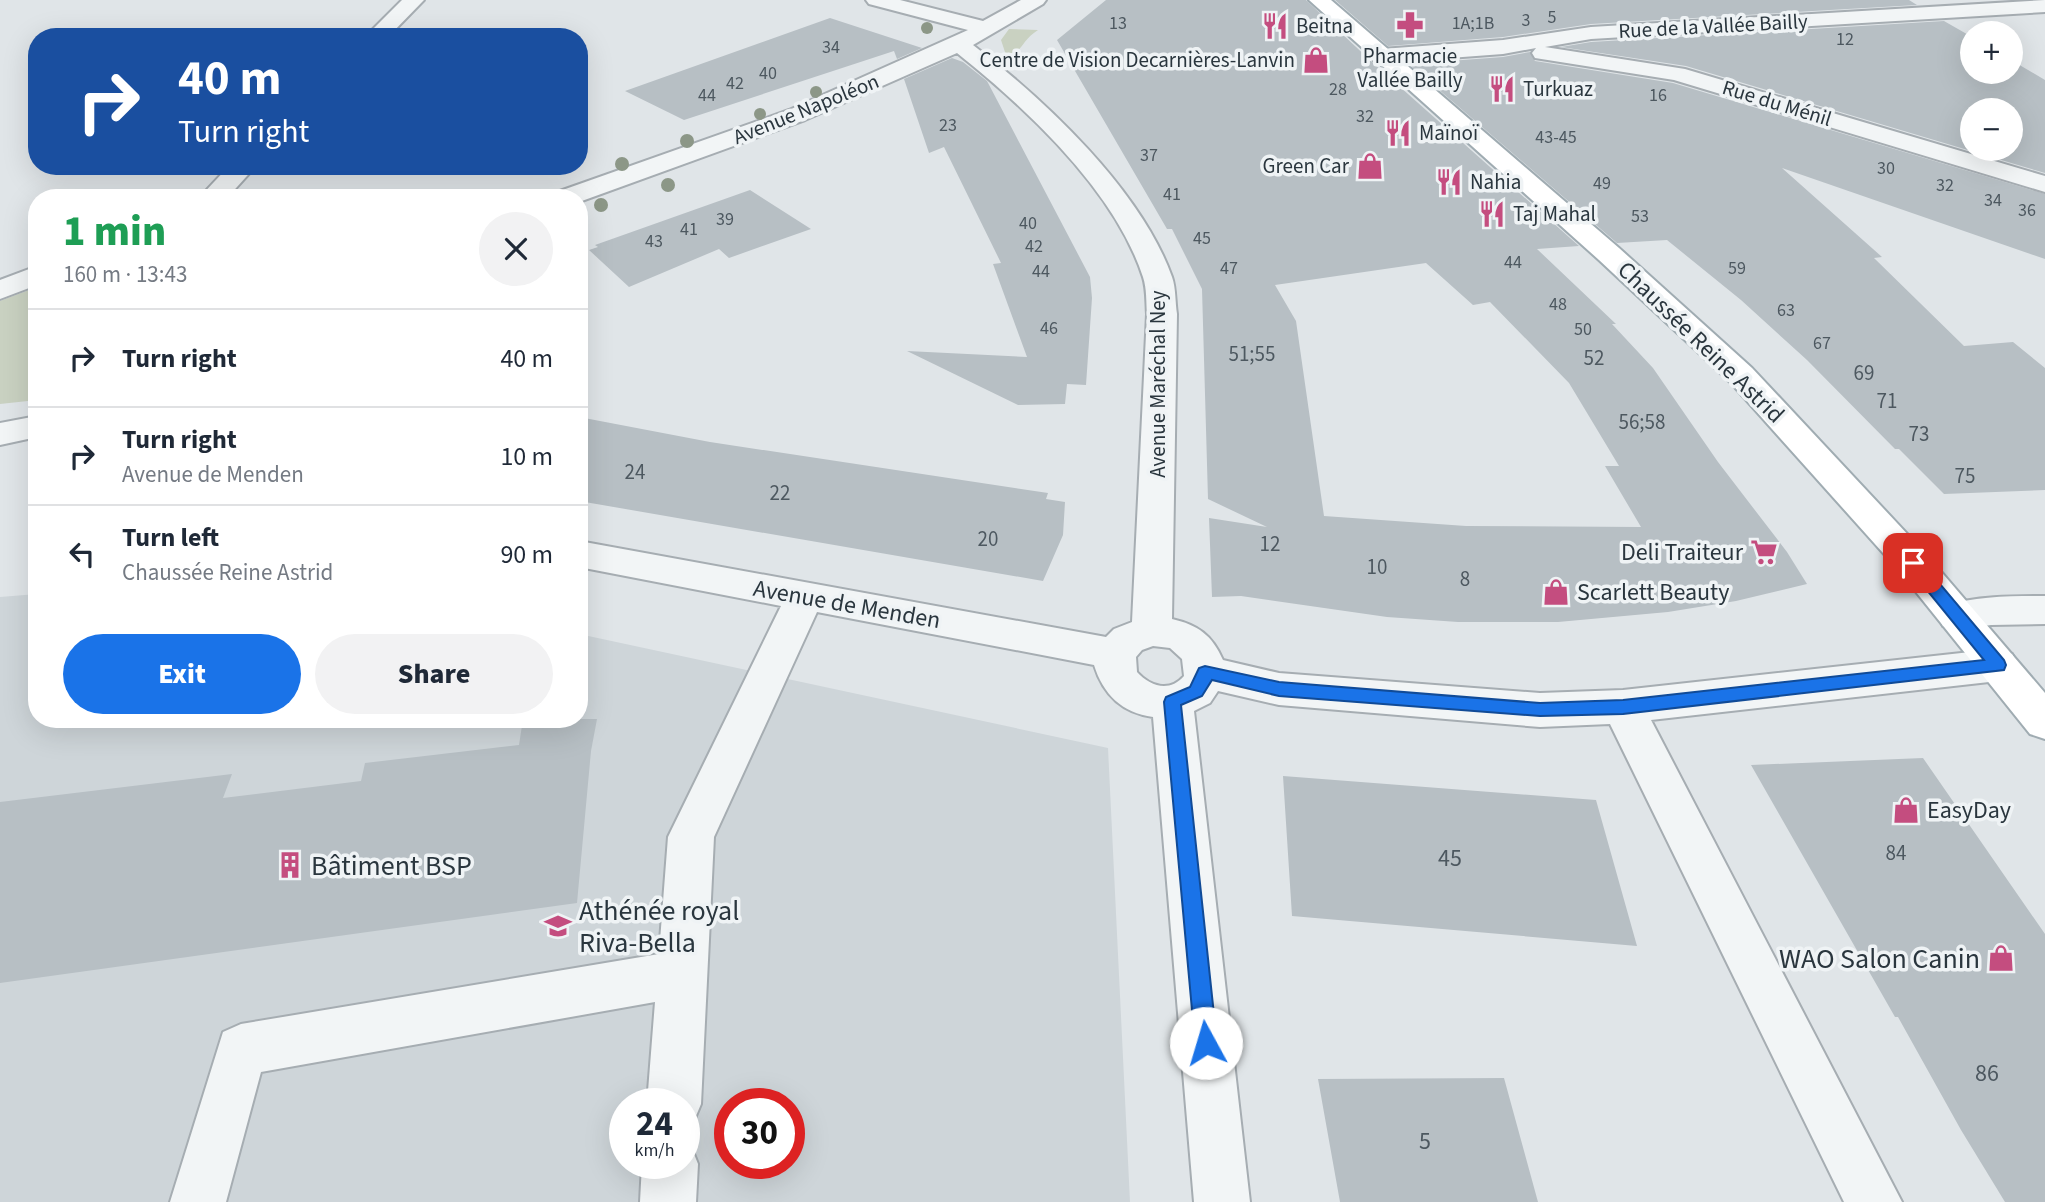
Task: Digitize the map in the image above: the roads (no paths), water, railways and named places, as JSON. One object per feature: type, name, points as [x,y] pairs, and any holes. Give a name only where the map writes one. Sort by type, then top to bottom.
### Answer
[{"type":"main road","name":"Chaussée Reine Astrid","points":[[1319,0],[1609,254],[1741,375],[1913,563],[2045,722]]},
{"type":"street","points":[[385,28],[414,0]]},
{"type":"street","points":[[876,0],[984,27]]},
{"type":"street","name":"Avenue Napoléon","points":[[588,190],[797,115],[959,44],[984,27],[1036,0]]},
{"type":"street","name":"Rue de la Vallée Bailly","points":[[1382,56],[1503,47],[1591,33],[2045,6]]},
{"type":"street","name":"Avenue Maréchal Ney","points":[[959,44],[995,71],[1070,146],[1125,219],[1157,278],[1162,314],[1155,589],[1151,631]]},
{"type":"street","name":"Rue du Ménil","points":[[1503,47],[1677,74],[2045,184]]},
{"type":"street","points":[[221,189],[235,175]]},
{"type":"street","points":[[0,290],[28,279]]},
{"type":"street","points":[[0,434],[28,428]]},
{"type":"street","name":"Avenue de Menden","points":[[588,556],[1115,653]]},
{"type":"street","points":[[675,1088],[691,837],[805,596]]},
{"type":"street","points":[[1958,616],[1991,611],[2045,610]]},
{"type":"street","points":[[1222,1202],[1189,687],[1200,653],[1184,638],[1151,631],[1128,639],[1115,653],[1114,668],[1120,683],[1133,695],[1153,702],[1189,687],[1279,689],[1540,710],[1623,707],[1998,665]]},
{"type":"street","points":[[1623,707],[1874,1202]]},
{"type":"street","points":[[198,1202],[241,1050],[682,973]]},
{"type":"street","points":[[668,1202],[669,1179]]},
{"type":"place","name":"Pharmacie Vallée Bailly","points":[[1410,25]]},
{"type":"place","name":"Beitna","points":[[1275,26]]},
{"type":"place","name":"Centre de Vision Decarnières-Lanvin","points":[[1316,60]]},
{"type":"place","name":"Turkuaz","points":[[1502,89]]},
{"type":"place","name":"Maïnoï","points":[[1398,133]]},
{"type":"place","name":"Green Car","points":[[1370,166]]},
{"type":"place","name":"Nahia","points":[[1449,182]]},
{"type":"place","name":"Taj Mahal","points":[[1492,214]]},
{"type":"place","name":"Deli Traiteur","points":[[1764,552]]},
{"type":"place","name":"Scarlett Beauty","points":[[1556,592]]},
{"type":"place","name":"EasyDay","points":[[1906,810]]},
{"type":"place","name":"Bâtiment BSP","points":[[290,865]]},
{"type":"place","name":"Athénée royal Riva-Bella","points":[[558,926]]},
{"type":"place","name":"WAO Salon Canin","points":[[2001,958]]}]
